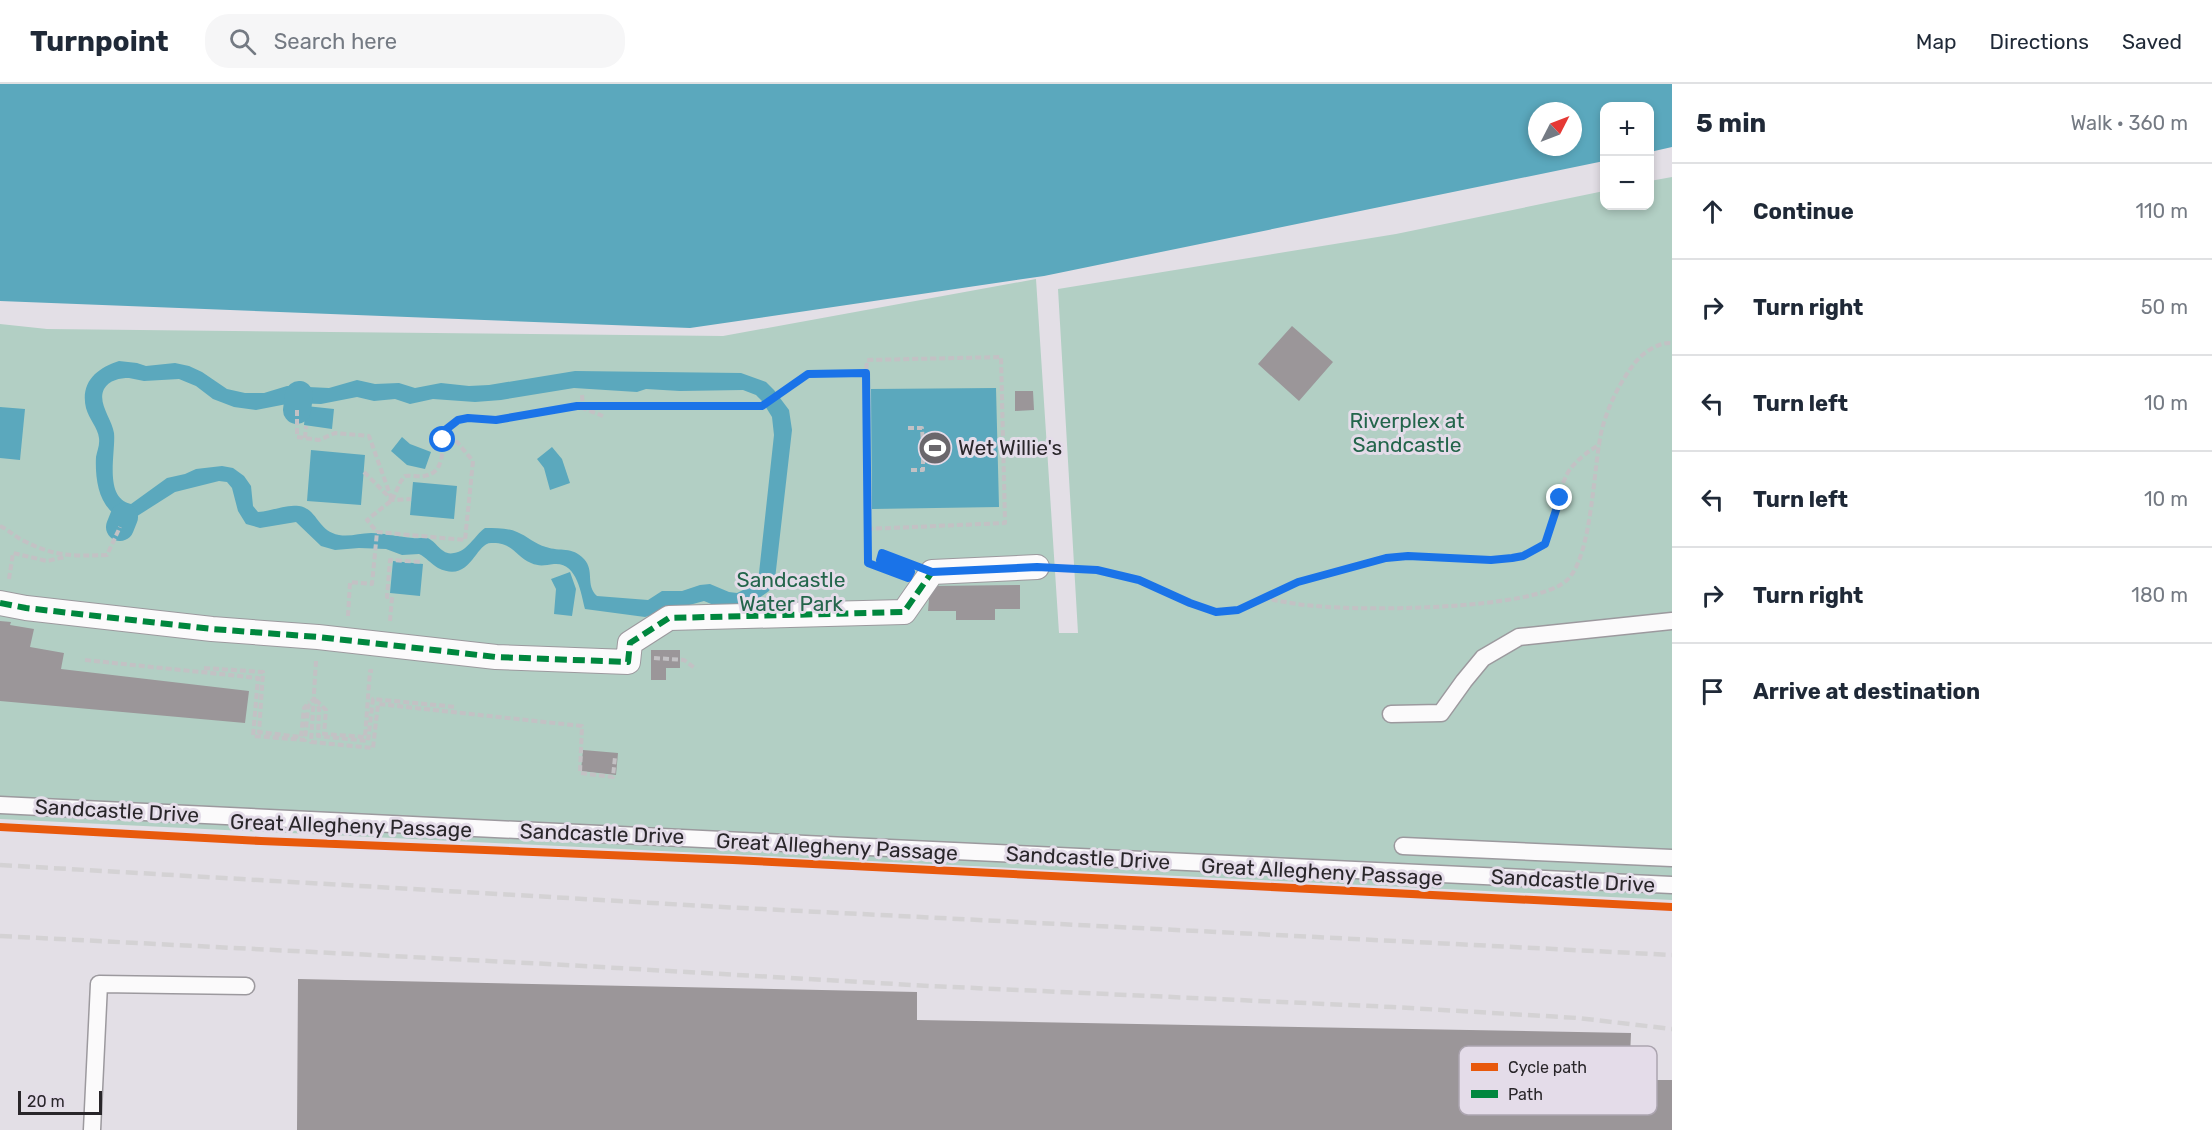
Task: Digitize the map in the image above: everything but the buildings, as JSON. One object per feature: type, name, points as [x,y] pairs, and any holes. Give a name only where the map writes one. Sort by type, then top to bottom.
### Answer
[{"type":"street","points":[[0,603],[212,629],[318,637],[496,657],[628,662],[630,642],[669,618],[904,612],[921,572],[1037,567]]},
{"type":"lane","points":[[1391,714],[1441,712],[1484,658],[1519,637],[1672,621]]},
{"type":"lane","name":"Sandcastle Drive","points":[[0,805],[1672,885]]},
{"type":"lane","points":[[1403,846],[1672,858]]},
{"type":"lane","points":[[92,1130],[99,984],[246,986]]},
{"type":"path","points":[[1262,598],[1317,606],[1416,609],[1520,598],[1550,591],[1565,582],[1574,572],[1589,524],[1602,428],[1614,398],[1628,372],[1641,355],[1665,342],[1672,343]]},
{"type":"path","points":[[867,529],[1005,524],[1001,357],[867,360],[866,373],[867,529],[868,563],[908,578]]},
{"type":"path","points":[[446,429],[472,461],[465,540],[377,532],[367,520],[392,500],[400,480],[405,476],[426,476],[435,471],[443,456],[443,435],[446,429],[458,420],[468,418],[496,420],[577,406],[762,406],[808,374],[866,373]]},
{"type":"path","points":[[582,394],[583,406]]},
{"type":"path","points":[[577,406],[603,416]]},
{"type":"path","points":[[297,410],[297,437],[319,440],[335,432],[369,436],[392,500]]},
{"type":"path","points":[[305,438],[306,426]]},
{"type":"path","points":[[908,428],[922,428],[924,470],[911,470]]},
{"type":"path","points":[[923,444],[938,444]]},
{"type":"path","points":[[1037,567],[1097,570],[1139,580],[1216,612],[1238,610],[1298,582],[1386,558],[1408,556],[1491,560],[1523,556],[1545,544],[1563,482],[1569,470],[1583,455],[1600,444]]},
{"type":"path","points":[[364,472],[392,500],[411,499]]},
{"type":"path","points":[[0,526],[24,541],[55,554],[67,556],[107,555],[120,527]]},
{"type":"path","points":[[347,618],[350,582],[372,584],[377,532]]},
{"type":"path","points":[[10,571],[14,553],[47,561],[67,556]]},
{"type":"path","points":[[882,553],[921,572],[880,560],[882,553]]},
{"type":"path","points":[[390,620],[393,597],[387,597],[390,560],[422,562]]},
{"type":"path","points":[[318,637],[310,742],[373,748],[378,704],[582,726],[580,773],[613,777],[615,757]]},
{"type":"path","points":[[628,662],[651,658],[684,660],[696,669]]},
{"type":"path","points":[[85,660],[258,678],[253,736],[305,740],[308,707],[313,698]]},
{"type":"path","points":[[204,668],[263,672],[259,732],[301,737],[304,708],[313,698]]},
{"type":"path","points":[[313,698],[326,710],[324,734],[365,736],[370,671],[380,672]]},
{"type":"path","points":[[313,698],[319,709],[318,736],[368,741],[373,699],[457,707]]},
{"type":"green space","name":"Sandcastle Water Park","points":[[1672,177],[1672,900],[0,819],[0,324],[47,329],[723,336],[1036,279],[1059,633],[1078,633],[1058,289],[1396,234],[1600,192],[1600,210],[1654,210],[1654,180]]},
{"type":"water","points":[[0,84],[1672,84],[1672,147],[1654,151],[1654,102],[1600,102],[1600,162],[1044,276],[690,328],[0,301]]},
{"type":"water","points":[[119,361],[146,366],[175,363],[189,366],[227,389],[245,393],[264,393],[287,386],[329,388],[357,380],[375,384],[399,383],[415,388],[441,383],[469,386],[489,385],[575,371],[741,373],[766,382],[789,410],[792,430],[775,579],[769,591],[748,606],[721,608],[704,601],[645,617],[585,609],[577,580],[568,568],[554,564],[534,564],[509,547],[498,543],[485,545],[465,567],[449,572],[438,568],[419,554],[402,555],[386,549],[335,550],[321,546],[296,522],[260,528],[246,524],[238,511],[232,488],[227,482],[219,481],[175,492],[131,520],[120,517],[106,505],[99,490],[96,457],[99,438],[87,412],[85,399],[92,377]],"holes":[[[129,378],[144,381],[179,379],[196,386],[213,399],[234,407],[256,410],[292,403],[321,404],[357,397],[374,401],[395,399],[410,404],[433,399],[475,402],[574,388],[637,392],[646,389],[743,390],[756,395],[762,401],[772,417],[774,435],[759,573],[755,584],[737,593],[710,584],[682,591],[662,591],[648,600],[597,596],[591,587],[589,568],[584,559],[575,552],[542,546],[521,534],[502,529],[485,528],[459,552],[450,553],[442,550],[427,538],[376,533],[339,535],[326,529],[310,511],[299,506],[258,512],[253,506],[251,486],[244,476],[233,468],[222,466],[196,469],[167,478],[131,504],[122,500],[114,484],[114,433],[102,394],[106,386],[115,380]]]},
{"type":"water","name":"Wet Willie's","points":[[996,388],[999,507],[872,509],[871,389]]},
{"type":"water","points":[[306,406],[334,409],[332,429],[304,425]]},
{"type":"water","points":[[0,407],[25,409],[20,460],[0,458]]},
{"type":"water","points":[[402,437],[410,444],[431,452],[425,469],[407,465],[391,451]]},
{"type":"water","points":[[552,447],[562,459],[570,483],[550,490],[544,468],[537,459]]},
{"type":"water","points":[[311,450],[365,455],[361,505],[307,501]]},
{"type":"water","points":[[413,482],[457,486],[454,519],[410,515]]},
{"type":"water","points":[[393,561],[423,564],[420,596],[390,593]]},
{"type":"water","points":[[570,572],[576,589],[572,616],[554,614],[556,589],[551,579]]},
{"type":"waterway","points":[[297,410],[299,395]]},
{"type":"waterway","points":[[120,527],[124,517]]},
{"type":"railway","points":[[0,865],[722,907],[1672,955]]},
{"type":"railway","points":[[0,936],[930,986],[1392,1007],[1578,1018],[1672,1029]]},
{"type":"marked path","points":[[0,603],[212,629],[318,637],[496,657],[628,662],[630,643],[669,618],[904,612],[932,572],[1037,567]]},
{"type":"cycle path","name":"Great Allegheny Passage","points":[[0,827],[261,841],[733,860],[1672,907]]},
{"type":"place","name":"Wet Willie's","points":[[935,448]]},
{"type":"route","points":[[443,440],[444,431],[458,420],[468,418],[496,420],[577,406],[762,406],[808,374],[866,373],[868,563],[908,578],[911,572],[880,560],[882,553],[932,572],[1037,567],[1097,570],[1139,580],[1216,612],[1238,610],[1298,582],[1386,558],[1408,556],[1491,560],[1523,556],[1545,544],[1560,498]]},
{"type":"park label","name":"Riverplex at Sandcastle","points":[[1407,433]]}]
